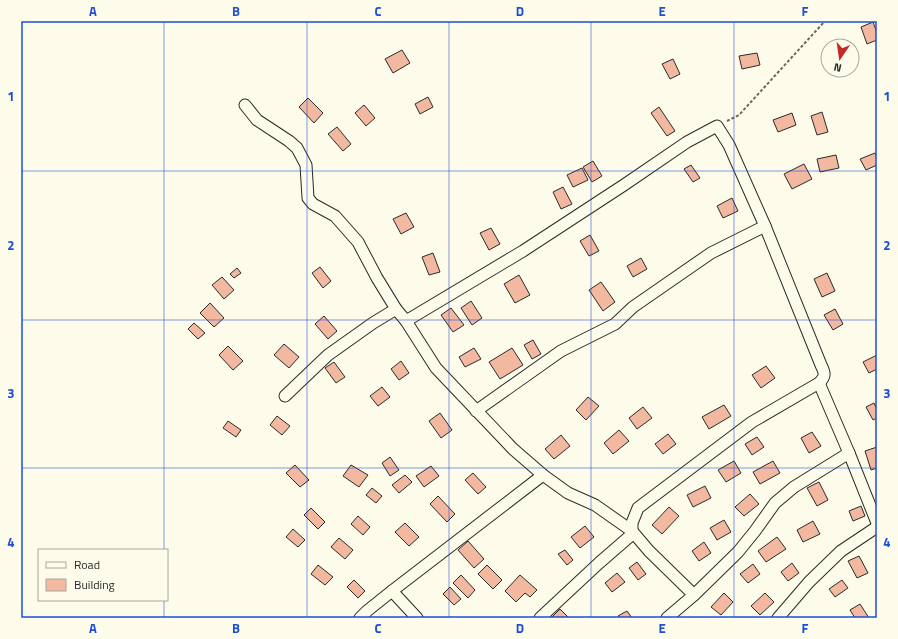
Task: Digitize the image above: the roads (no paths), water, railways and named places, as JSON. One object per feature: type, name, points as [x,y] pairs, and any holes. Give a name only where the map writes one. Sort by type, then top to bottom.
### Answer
[{"type":"street","points":[[245,105],[257,120],[289,141],[296,148],[306,165],[308,198],[314,204],[335,216],[358,242],[377,278],[396,309],[406,321],[436,368],[513,449],[543,475],[568,493],[595,505],[632,531],[649,551],[694,595]]},
{"type":"street","points":[[406,321],[523,251],[624,185],[686,142],[717,126],[729,145],[765,226],[824,372],[824,377],[818,383],[752,422],[638,508],[632,523],[632,531],[629,537],[540,618]]},
{"type":"street","points":[[476,411],[561,352],[615,324],[633,307],[712,253],[765,226]]},
{"type":"street","points":[[285,396],[328,355],[373,323],[396,309]]},
{"type":"street","points":[[818,383],[849,453],[877,523]]},
{"type":"street","points":[[667,618],[694,595],[738,552],[775,503],[794,487],[849,453]]},
{"type":"street","points":[[360,618],[392,591],[543,475]]},
{"type":"street","points":[[778,618],[809,582],[841,551],[877,527]]},
{"type":"street","points":[[392,591],[417,618]]}]
